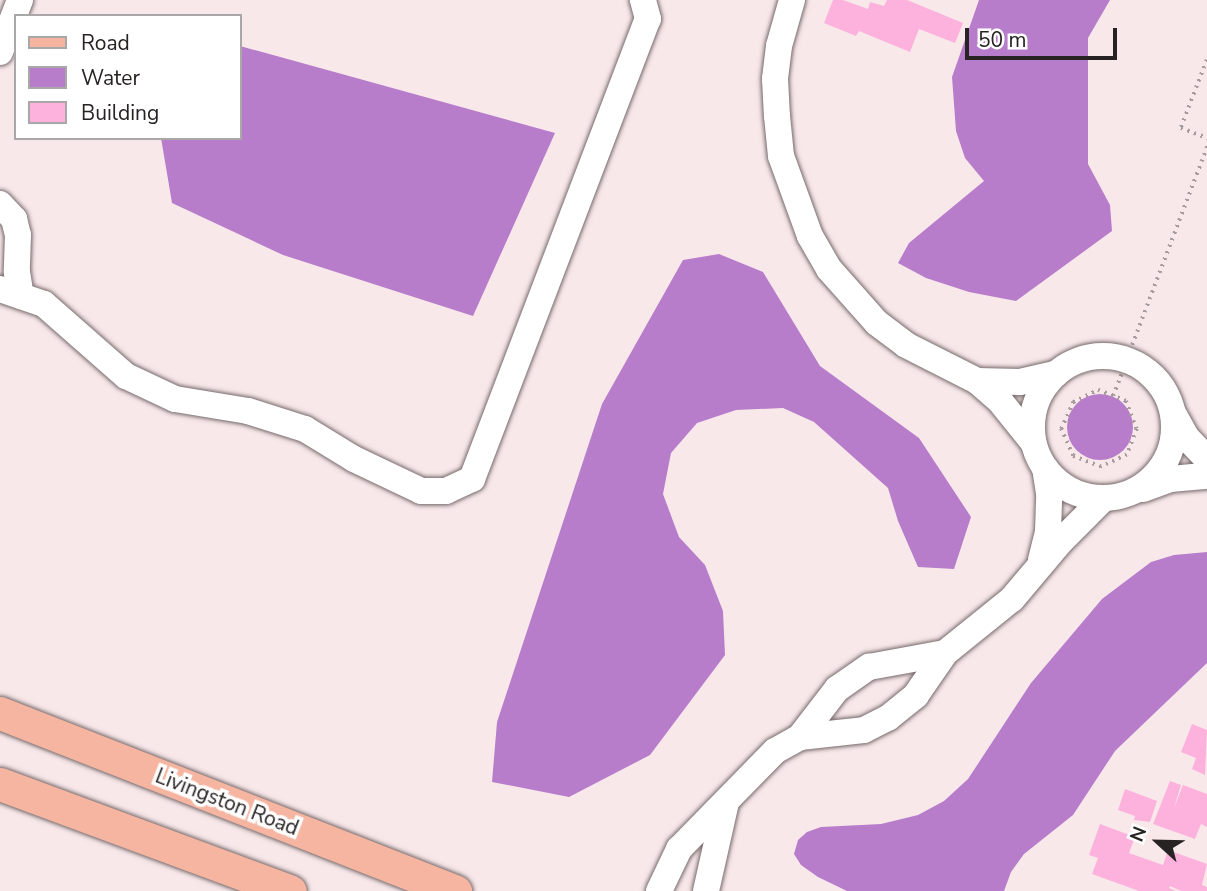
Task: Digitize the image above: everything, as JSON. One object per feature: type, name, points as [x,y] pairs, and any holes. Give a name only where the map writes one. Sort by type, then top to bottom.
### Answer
[{"type":"main road","name":"Livingston Road","points":[[0,713],[455,891]]},
{"type":"main road","points":[[0,784],[290,891]]},
{"type":"street","points":[[0,204],[13,219],[18,235],[17,272],[10,292],[44,303],[126,376],[174,399],[248,411],[305,429],[354,459],[421,491],[446,491],[472,479],[648,19],[643,0]]},
{"type":"street","points":[[792,0],[779,46],[775,79],[777,116],[781,156],[810,236],[829,269],[877,323],[906,345],[977,381],[1000,401],[1033,442],[1045,468],[1049,493],[1048,531],[1039,565]]},
{"type":"street","points":[[0,52],[14,16]]},
{"type":"street","points":[[977,381],[1020,382],[1056,374],[1089,358],[1126,360],[1156,380],[1187,438],[1207,459]]},
{"type":"street","points":[[1033,442],[1032,421],[1037,400],[1056,374]]},
{"type":"street","points":[[1131,493],[1152,480],[1166,460],[1173,437],[1173,413]]},
{"type":"street","points":[[1045,468],[1070,491],[1103,499],[1131,493],[1170,479],[1207,476]]},
{"type":"street","points":[[659,891],[679,849],[775,751],[800,737],[864,730],[888,718],[916,695],[945,653],[1012,599],[1039,565],[1103,499]]},
{"type":"street","points":[[800,737],[836,689],[869,667],[904,658],[945,653]]},
{"type":"street","points":[[706,891],[726,802]]},
{"type":"path","points":[[1207,60],[1181,128],[1207,138]]},
{"type":"path","points":[[1132,345],[1207,146]]},
{"type":"path","points":[[1113,396],[1122,373]]},
{"type":"path","points":[[1098,390],[1113,396],[1126,401],[1137,429],[1127,455],[1101,467],[1073,456],[1061,429],[1073,402],[1098,390]]},
{"type":"water","points":[[979,0],[1110,0],[1088,38],[1088,164],[1110,205],[1112,231],[1016,301],[969,292],[926,278],[898,263],[909,243],[984,181],[965,158],[956,131],[952,77]]},
{"type":"water","points":[[242,47],[555,133],[473,316],[283,255],[172,203],[161,140],[242,140]]},
{"type":"water","points":[[719,254],[763,272],[820,366],[919,438],[971,517],[954,569],[918,567],[898,521],[888,488],[814,422],[783,408],[736,410],[697,423],[671,453],[663,494],[679,537],[705,565],[723,611],[725,655],[650,755],[569,797],[492,782],[497,722],[602,404],[683,260]]},
{"type":"water","points":[[1100,394],[1123,404],[1133,427],[1123,450],[1100,460],[1077,450],[1067,427],[1077,404]]},
{"type":"water","points":[[1207,552],[1207,663],[1115,751],[1073,815],[1024,854],[1011,872],[1004,891],[847,891],[801,865],[794,854],[798,840],[807,832],[821,827],[881,824],[918,815],[944,801],[968,779],[1031,683],[1102,599],[1151,562],[1174,555]]},
{"type":"building","points":[[833,0],[843,0],[868,9],[870,2],[884,6],[887,0],[907,0],[963,23],[955,43],[919,29],[910,52],[859,31],[856,36],[824,23]]},
{"type":"building","points":[[1192,724],[1207,730],[1205,775],[1192,769],[1196,758],[1181,752]]},
{"type":"building","points":[[1170,781],[1181,785],[1174,808],[1183,785],[1207,794],[1207,827],[1201,824],[1195,839],[1153,824]]},
{"type":"building","points":[[1125,789],[1157,801],[1150,822],[1134,820],[1135,816],[1118,810]]},
{"type":"building","points":[[1100,824],[1135,837],[1129,853],[1163,865],[1168,850],[1207,864],[1202,885],[1207,887],[1207,891],[1181,891],[1170,886],[1169,888],[1176,891],[1139,891],[1092,874],[1098,858],[1089,855]]}]
